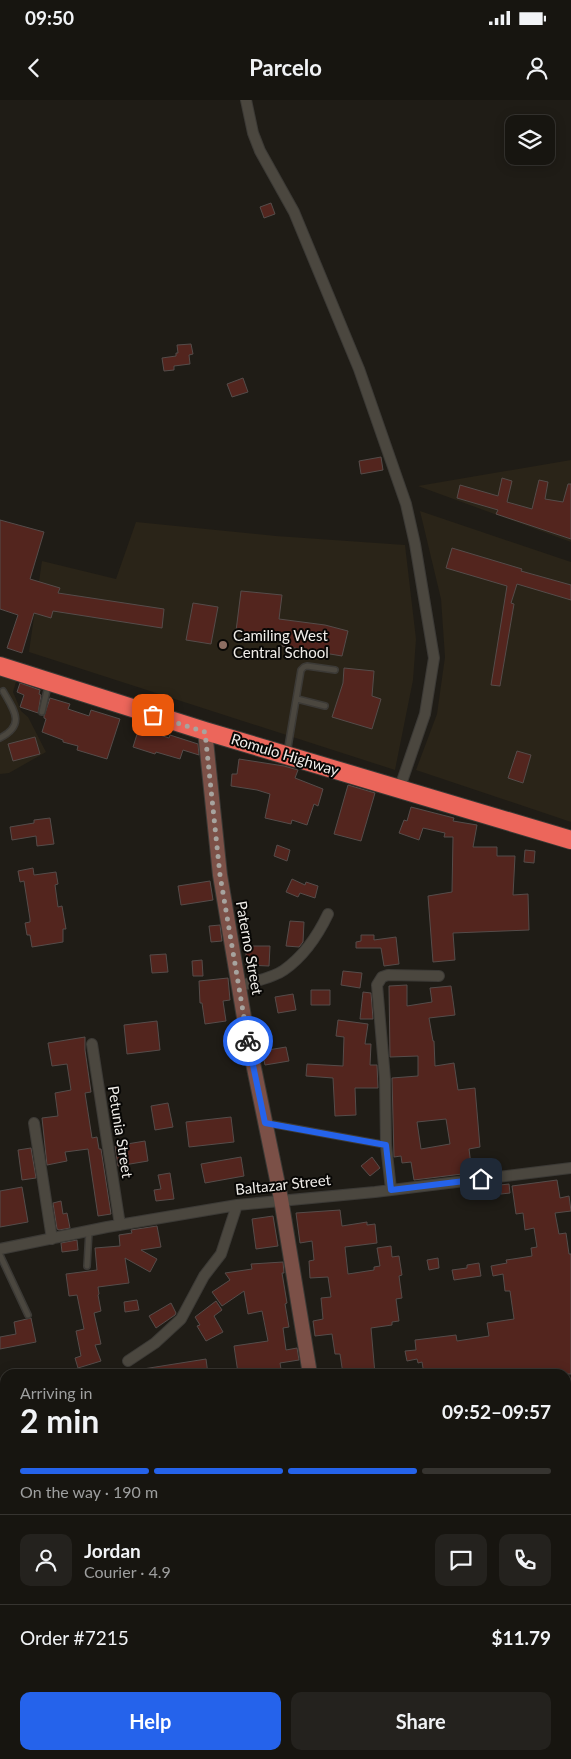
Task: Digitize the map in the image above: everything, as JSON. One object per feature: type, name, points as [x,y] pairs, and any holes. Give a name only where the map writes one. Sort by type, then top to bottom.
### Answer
[{"type":"highway","name":"Romulo Highway","points":[[0,666],[205,732],[571,840]]},
{"type":"street","points":[[246,100],[253,133],[260,151],[294,212],[359,369],[406,504],[416,544],[434,658],[425,714],[399,790]]},
{"type":"street","name":"Paterno Street","points":[[205,732],[220,875],[246,1029],[281,1199],[309,1369]]},
{"type":"street","points":[[239,986],[283,971],[318,934],[328,914]]},
{"type":"street","points":[[391,1190],[386,1145],[386,1085],[377,985],[382,977],[388,976],[439,976]]},
{"type":"street","name":"Petunia Street","points":[[92,1044],[120,1225]]},
{"type":"street","points":[[34,1123],[52,1238]]},
{"type":"street","name":"Baltazar Street","points":[[0,1250],[120,1225],[237,1205],[281,1199],[391,1190],[571,1168]]},
{"type":"street","points":[[128,1362],[155,1343],[181,1319],[204,1276],[221,1254],[237,1205]]},
{"type":"lane","points":[[286,756],[301,670],[304,667],[335,670]]},
{"type":"lane","points":[[42,712],[49,681]]},
{"type":"lane","points":[[0,738],[8,734],[16,725],[14,709],[4,691]]},
{"type":"lane","points":[[297,699],[325,706]]},
{"type":"lane","points":[[265,1123],[386,1145]]},
{"type":"lane","points":[[87,1266],[89,1231]]},
{"type":"lane","points":[[0,1255],[28,1315]]},
{"type":"shaded area","points":[[571,460],[571,542],[418,486]]},
{"type":"shaded area","points":[[420,511],[571,562],[571,822],[416,770],[437,714],[445,657],[441,599]]},
{"type":"shaded area","name":"Camiling West Central School","points":[[136,522],[276,536],[405,545],[416,639],[413,680],[395,770],[29,652],[42,561],[116,579]]},
{"type":"shaded area","points":[[0,673],[17,678],[13,692],[21,711],[28,717],[46,752],[9,773],[0,774]]},
{"type":"building","points":[[271,203],[275,214],[264,218],[260,207]]},
{"type":"building","points":[[191,344],[193,354],[189,355],[190,364],[174,366],[174,370],[164,371],[162,358],[176,356],[176,353],[178,353],[177,345]]},
{"type":"building","points":[[243,378],[248,392],[232,397],[227,384]]},
{"type":"building","points":[[381,457],[383,470],[361,474],[359,461]]},
{"type":"building","points":[[502,478],[512,481],[507,502],[532,509],[539,480],[548,482],[545,499],[563,502],[568,484],[571,484],[571,539],[496,514],[498,510],[457,498],[460,485],[498,496]]},
{"type":"building","points":[[0,520],[44,532],[30,579],[60,588],[58,593],[164,609],[162,628],[53,611],[51,618],[34,613],[22,653],[7,648],[18,615],[0,609]]},
{"type":"building","points":[[452,548],[571,585],[571,600],[517,584],[511,603],[514,604],[500,686],[491,685],[507,586],[446,568]]},
{"type":"building","points":[[241,591],[282,595],[279,619],[325,625],[348,631],[342,656],[282,646],[283,637],[236,631]]},
{"type":"building","points":[[193,603],[218,607],[211,644],[186,640]]},
{"type":"building","points":[[344,668],[374,671],[372,696],[381,699],[372,729],[332,717],[343,683]]},
{"type":"building","points":[[20,683],[40,690],[38,713],[20,707],[24,695],[17,692]]},
{"type":"building","points":[[50,698],[70,704],[68,709],[89,716],[91,710],[120,719],[107,759],[77,750],[78,746],[63,742],[63,740],[42,732],[46,719],[44,716]]},
{"type":"building","points":[[139,728],[169,738],[170,735],[198,744],[199,755],[183,750],[180,759],[133,747]]},
{"type":"building","points":[[35,737],[40,754],[13,761],[8,744]]},
{"type":"building","points":[[517,751],[531,755],[523,783],[508,778]]},
{"type":"building","points":[[239,759],[298,770],[295,778],[323,789],[318,806],[314,804],[307,825],[292,820],[291,824],[265,818],[270,794],[231,786],[232,774],[237,774]]},
{"type":"building","points":[[348,785],[375,793],[361,841],[334,834]]},
{"type":"building","points":[[411,807],[454,818],[453,821],[477,825],[473,847],[497,847],[497,856],[515,856],[513,895],[528,894],[529,930],[453,933],[455,960],[433,962],[428,896],[452,892],[453,837],[444,837],[445,833],[423,828],[419,840],[399,833],[404,820],[407,821]]},
{"type":"building","points":[[50,818],[54,844],[37,846],[36,836],[12,840],[10,827],[34,823],[34,820]]},
{"type":"building","points":[[277,845],[290,850],[287,861],[274,856]]},
{"type":"building","points":[[525,850],[535,851],[534,863],[524,862]]},
{"type":"building","points":[[33,868],[34,875],[56,872],[58,884],[55,885],[58,907],[62,906],[66,929],[63,929],[63,942],[32,947],[30,935],[27,935],[25,923],[30,922],[30,919],[24,881],[20,882],[18,871]]},
{"type":"building","points":[[292,879],[305,885],[306,882],[318,886],[315,898],[300,893],[298,897],[286,892]]},
{"type":"building","points":[[210,881],[213,900],[181,905],[178,886]]},
{"type":"building","points":[[290,921],[304,922],[303,942],[299,947],[286,946]]},
{"type":"building","points":[[220,925],[222,941],[211,942],[209,926]]},
{"type":"building","points":[[361,935],[374,935],[374,940],[396,937],[399,964],[384,966],[381,948],[356,948],[356,942],[361,941]]},
{"type":"building","points":[[246,946],[270,946],[269,966],[246,965]]},
{"type":"building","points":[[166,954],[168,972],[152,973],[150,955]]},
{"type":"building","points":[[202,960],[203,976],[193,976],[192,961]]},
{"type":"building","points":[[343,971],[362,973],[360,988],[341,985]]},
{"type":"building","points":[[228,978],[230,1000],[223,1001],[226,1021],[205,1024],[202,1003],[200,1003],[199,981]]},
{"type":"building","points":[[407,985],[407,1006],[432,1002],[430,988],[451,986],[455,1015],[429,1018],[434,1041],[435,1066],[454,1063],[458,1090],[475,1088],[480,1147],[469,1149],[470,1173],[414,1180],[411,1162],[402,1163],[401,1156],[394,1157],[392,1078],[418,1076],[418,1056],[390,1057],[389,986]],"holes":[[[446,1119],[450,1144],[421,1149],[417,1122]]]},
{"type":"building","points":[[311,990],[330,990],[330,1005],[311,1005]]},
{"type":"building","points":[[363,992],[371,993],[373,1019],[360,1019]]},
{"type":"building","points":[[293,994],[296,1010],[278,1013],[275,997]]},
{"type":"building","points":[[338,1020],[368,1024],[365,1044],[371,1044],[370,1065],[377,1065],[378,1088],[355,1088],[356,1115],[335,1116],[333,1078],[306,1076],[307,1064],[343,1066],[344,1037],[336,1036]]},
{"type":"building","points":[[157,1021],[160,1050],[127,1054],[124,1025]]},
{"type":"building","points":[[85,1037],[91,1092],[85,1093],[92,1138],[97,1137],[99,1149],[101,1149],[111,1214],[98,1216],[88,1149],[65,1152],[67,1161],[47,1165],[42,1118],[58,1116],[55,1093],[71,1090],[67,1064],[52,1066],[48,1043]]},
{"type":"building","points":[[286,1047],[289,1061],[265,1065],[262,1051]]},
{"type":"building","points":[[168,1103],[173,1127],[155,1130],[151,1106]]},
{"type":"building","points":[[231,1117],[234,1142],[189,1147],[186,1122]]},
{"type":"building","points":[[145,1141],[148,1161],[118,1166],[115,1146]]},
{"type":"building","points":[[31,1148],[36,1178],[22,1180],[18,1150]]},
{"type":"building","points":[[241,1157],[244,1176],[205,1183],[201,1164]]},
{"type":"building","points":[[372,1157],[380,1168],[370,1176],[361,1166]]},
{"type":"building","points":[[170,1173],[174,1199],[156,1201],[154,1190],[161,1189],[158,1175]]},
{"type":"building","points":[[557,1180],[560,1198],[569,1196],[571,1211],[555,1213],[559,1234],[566,1233],[569,1254],[571,1254],[571,1369],[423,1369],[422,1362],[418,1363],[417,1359],[407,1361],[405,1351],[416,1350],[415,1340],[456,1335],[457,1341],[489,1336],[487,1323],[514,1319],[510,1291],[505,1291],[503,1274],[493,1276],[491,1266],[507,1263],[506,1260],[532,1256],[531,1248],[537,1247],[534,1228],[525,1230],[523,1213],[516,1214],[512,1186]]},
{"type":"building","points":[[509,1184],[510,1193],[501,1194],[500,1185]]},
{"type":"building","points":[[22,1187],[28,1222],[0,1227],[0,1191]]},
{"type":"building","points":[[61,1201],[63,1214],[67,1213],[70,1228],[59,1230],[57,1229],[53,1203]]},
{"type":"building","points":[[340,1210],[342,1226],[367,1222],[367,1225],[375,1224],[377,1243],[345,1247],[348,1274],[374,1270],[374,1267],[380,1266],[377,1248],[391,1246],[392,1257],[399,1256],[402,1275],[399,1276],[402,1298],[396,1299],[399,1321],[392,1322],[392,1325],[371,1328],[375,1369],[342,1369],[340,1354],[335,1354],[332,1334],[315,1336],[313,1321],[323,1319],[321,1298],[331,1297],[328,1277],[310,1278],[309,1261],[314,1260],[312,1241],[300,1243],[296,1213]]},
{"type":"building","points":[[273,1216],[278,1246],[256,1249],[252,1219]]},
{"type":"building","points":[[157,1226],[161,1247],[141,1250],[157,1259],[150,1272],[125,1258],[129,1283],[98,1287],[101,1311],[94,1313],[101,1344],[95,1345],[101,1361],[78,1368],[75,1358],[81,1356],[76,1331],[84,1329],[77,1295],[69,1296],[66,1274],[97,1270],[95,1248],[120,1246],[119,1235],[132,1233],[131,1230]]},
{"type":"building","points":[[77,1240],[78,1250],[62,1252],[61,1243]]},
{"type":"building","points":[[438,1258],[439,1268],[429,1270],[427,1260]]},
{"type":"building","points":[[283,1262],[284,1273],[282,1273],[289,1327],[283,1328],[286,1350],[297,1348],[299,1360],[280,1363],[281,1369],[237,1369],[234,1346],[268,1341],[262,1311],[248,1314],[244,1291],[222,1306],[212,1292],[230,1280],[225,1273],[252,1269],[251,1264]]},
{"type":"building","points":[[479,1263],[481,1276],[454,1280],[452,1270],[467,1268],[467,1265]]},
{"type":"building","points":[[137,1300],[139,1310],[125,1312],[124,1302]]},
{"type":"building","points":[[216,1301],[222,1310],[214,1316],[223,1332],[206,1341],[197,1326],[200,1325],[195,1317]]},
{"type":"building","points":[[171,1303],[176,1313],[175,1315],[156,1328],[149,1316]]},
{"type":"building","points":[[31,1318],[36,1342],[0,1349],[0,1337],[16,1334],[14,1322]]},
{"type":"building","points":[[206,1359],[207,1369],[143,1369]]},
{"type":"way so far","points":[[153,715],[205,732],[220,875],[248,1041]]},
{"type":"place","name":"Camiling West Central School","points":[[223,645]]},
{"type":"route","points":[[248,1041],[265,1123],[386,1145],[391,1190],[481,1179]]}]
